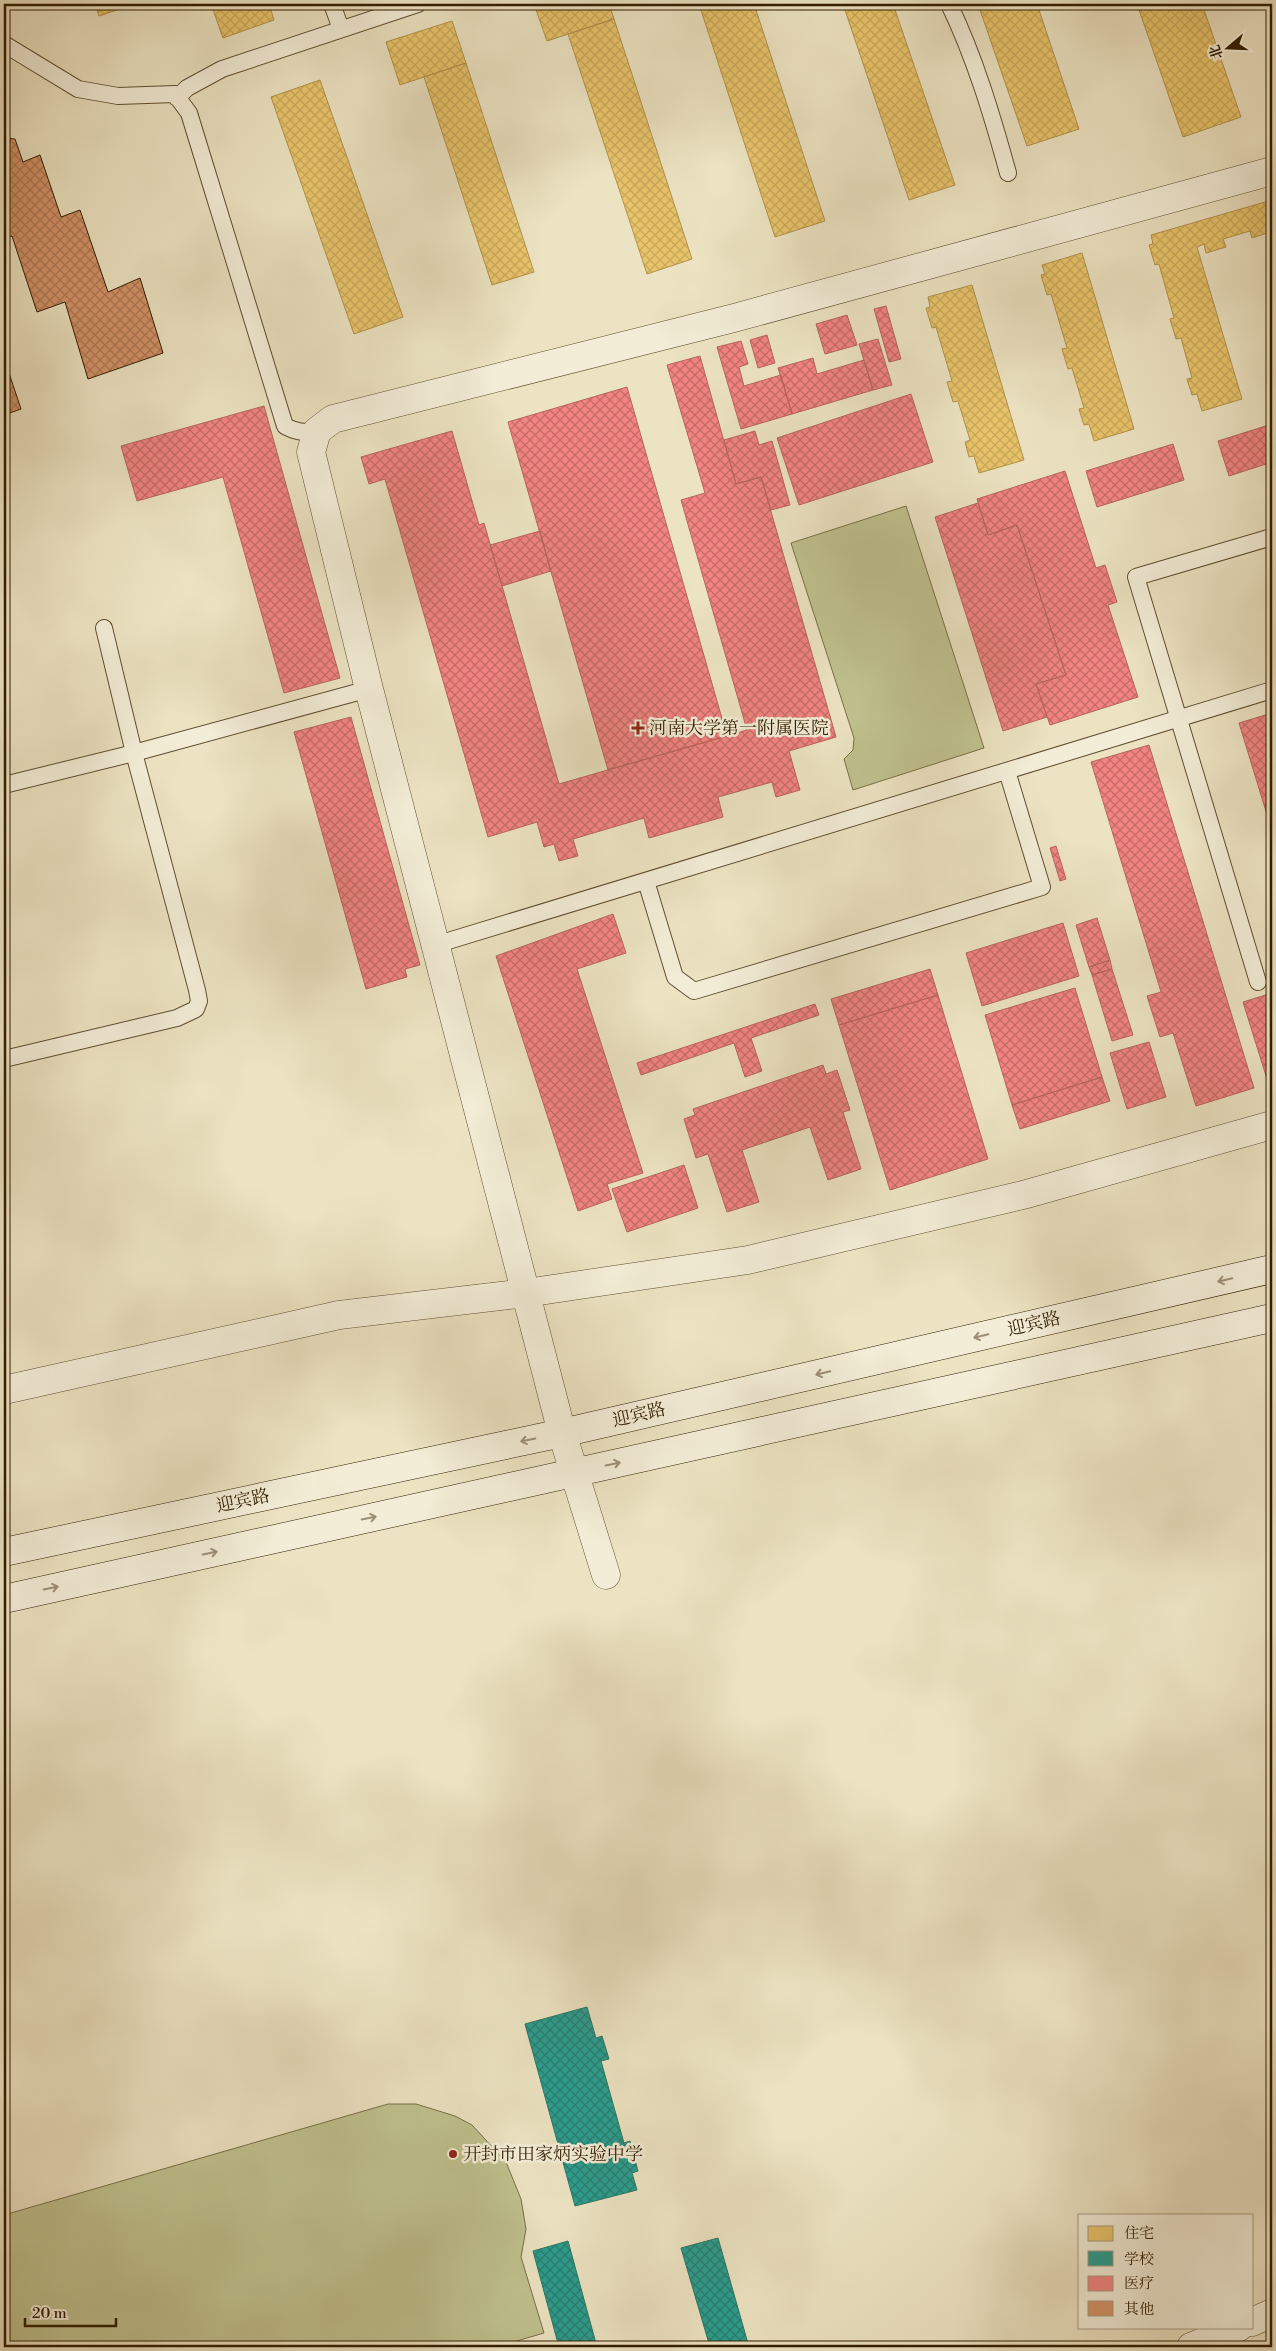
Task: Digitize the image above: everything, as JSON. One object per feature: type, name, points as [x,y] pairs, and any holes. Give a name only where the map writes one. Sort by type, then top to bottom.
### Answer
[{"type":"street","points":[[606,1575],[562,1432],[369,689],[312,452],[317,431],[333,419],[734,318],[1272,171]]},
{"type":"street","points":[[4,1390],[339,1315],[526,1292],[748,1260],[1023,1195],[1272,1125]]},
{"type":"street","name":"迎宾路","points":[[4,1552],[562,1432],[1272,1269]]},
{"type":"street","points":[[4,1598],[1272,1318]]},
{"type":"street","points":[[1254,2321],[1272,2313]]},
{"type":"street","points":[[1191,2347],[1237,2328]]},
{"type":"lane","points":[[332,4],[341,29]]},
{"type":"lane","points":[[177,98],[187,88],[222,69],[418,4]]},
{"type":"lane","points":[[949,4],[974,62],[1008,173]]},
{"type":"lane","points":[[4,44],[78,89],[118,96],[174,94],[188,113],[284,426],[295,432],[317,431]]},
{"type":"lane","points":[[1258,982],[1136,577],[1272,537]]},
{"type":"lane","points":[[4,1059],[177,1018],[196,1009],[199,1002],[134,753],[104,628]]},
{"type":"lane","points":[[4,785],[134,753],[369,689]]},
{"type":"lane","points":[[435,945],[1272,690]]},
{"type":"lane","points":[[646,881],[676,977],[694,991],[1042,887],[1007,771]]},
{"type":"green space","points":[[906,506],[984,748],[853,790],[844,759],[853,750],[854,738],[791,543]]},
{"type":"green space","points":[[388,2104],[416,2104],[455,2116],[472,2125],[506,2162],[521,2199],[526,2229],[521,2257],[544,2333],[496,2347],[12,2347],[4,2320],[4,2215]]},
{"type":"building: 住宅","points":[[95,4],[135,4],[99,16]]},
{"type":"building: 住宅","points":[[211,4],[269,4],[274,20],[223,38]]},
{"type":"building: 住宅","points":[[534,4],[609,4],[614,19],[547,41]]},
{"type":"building: 住宅","points":[[699,4],[754,4],[825,221],[775,237]]},
{"type":"building: 住宅","points":[[843,4],[893,4],[955,185],[909,200]]},
{"type":"building: 住宅","points":[[978,4],[1037,4],[1079,129],[1027,146]]},
{"type":"building: 住宅","points":[[1137,4],[1202,4],[1241,117],[1183,137]]},
{"type":"building: 住宅","points":[[614,19],[692,259],[647,274],[568,34]]},
{"type":"building: 住宅","points":[[452,21],[466,63],[400,85],[386,42]]},
{"type":"building: 住宅","points":[[466,63],[534,272],[492,285],[424,77]]},
{"type":"building: 住宅","points":[[320,80],[403,317],[354,334],[271,97]]},
{"type":"building: 住宅","points":[[1272,200],[1272,225],[1269,226],[1270,232],[1252,238],[1250,231],[1223,239],[1226,247],[1206,253],[1204,244],[1197,247],[1242,399],[1202,411],[1197,394],[1192,395],[1187,379],[1192,378],[1181,338],[1176,339],[1170,319],[1174,318],[1159,264],[1155,265],[1149,245],[1153,244],[1151,235]]},
{"type":"building: 住宅","points":[[1082,253],[1134,429],[1094,441],[1089,424],[1084,425],[1079,409],[1084,408],[1072,368],[1068,369],[1062,349],[1067,348],[1051,294],[1047,295],[1041,275],[1045,274],[1042,265]]},
{"type":"building: 住宅","points":[[972,285],[1024,460],[979,473],[974,456],[969,457],[965,442],[970,440],[958,401],[953,402],[947,382],[952,381],[936,327],[932,328],[926,308],[930,307],[928,297]]},
{"type":"building: 学校","points":[[587,2007],[596,2038],[602,2036],[609,2059],[601,2061],[624,2143],[630,2141],[638,2171],[632,2173],[637,2190],[575,2206],[525,2024]]},
{"type":"building: 学校","points":[[718,2238],[749,2347],[710,2347],[681,2248]]},
{"type":"building: 学校","points":[[568,2241],[597,2347],[559,2347],[533,2251]]},
{"type":"building: 医疗","points":[[886,306],[901,359],[889,362],[874,309]]},
{"type":"building: 医疗","points":[[847,315],[857,345],[825,354],[816,324]]},
{"type":"building: 医疗","points":[[767,335],[775,363],[758,368],[750,340]]},
{"type":"building: 医疗","points":[[878,339],[892,385],[873,390],[859,344]]},
{"type":"building: 医疗","points":[[741,341],[748,364],[739,367],[744,386],[781,375],[792,414],[741,429],[717,347]]},
{"type":"building: 医疗","points":[[700,356],[736,484],[761,477],[836,737],[789,751],[800,790],[776,797],[772,782],[718,797],[723,817],[649,838],[644,818],[573,839],[578,856],[559,861],[554,844],[544,847],[537,822],[488,837],[385,479],[369,484],[361,457],[452,431],[479,525],[484,523],[559,784],[747,730],[681,500],[705,493],[667,365]]},
{"type":"building: 医疗","points":[[813,358],[817,374],[864,360],[873,390],[792,414],[778,368]]},
{"type":"building: 医疗","points":[[627,387],[727,736],[608,770],[508,422]]},
{"type":"building: 医疗","points":[[911,394],[933,462],[799,505],[777,438]]},
{"type":"building: 医疗","points":[[264,406],[340,678],[284,693],[223,477],[137,501],[121,446]]},
{"type":"building: 医疗","points":[[1272,424],[1272,462],[1229,476],[1218,441]]},
{"type":"building: 医疗","points":[[755,431],[759,445],[772,441],[790,505],[771,510],[761,477],[736,484],[724,440]]},
{"type":"building: 医疗","points":[[1173,444],[1184,480],[1097,507],[1086,471]]},
{"type":"building: 医疗","points":[[1065,471],[1096,568],[1105,565],[1117,602],[1108,605],[1138,697],[1050,725],[1036,684],[1066,675],[1017,525],[988,535],[977,499]]},
{"type":"building: 医疗","points":[[978,503],[988,535],[1017,525],[1066,675],[1036,684],[1047,717],[1003,731],[935,517]]},
{"type":"building: 医疗","points":[[540,531],[551,571],[502,586],[490,545]]},
{"type":"building: 医疗","points":[[1272,713],[1272,831],[1239,723]]},
{"type":"building: 医疗","points":[[351,717],[420,965],[405,969],[407,977],[366,989],[294,732]]},
{"type":"building: 医疗","points":[[1149,745],[1254,1088],[1196,1106],[1173,1033],[1160,1037],[1147,996],[1161,992],[1091,762]]},
{"type":"building: 医疗","points":[[1056,846],[1066,879],[1060,881],[1050,848]]},
{"type":"building: 医疗","points":[[613,914],[626,953],[577,969],[643,1173],[607,1184],[612,1199],[578,1211],[496,956]]},
{"type":"building: 医疗","points":[[1097,918],[1110,960],[1089,967],[1076,925]]},
{"type":"building: 医疗","points":[[1063,923],[1079,976],[982,1006],[966,953]]},
{"type":"building: 医疗","points":[[1110,960],[1112,969],[1092,975],[1089,967]]},
{"type":"building: 医疗","points":[[930,969],[938,995],[839,1025],[831,999]]},
{"type":"building: 医疗","points":[[1112,969],[1133,1035],[1112,1041],[1092,975]]},
{"type":"building: 医疗","points":[[1075,988],[1102,1077],[1012,1105],[985,1015]]},
{"type":"building: 医疗","points":[[1272,993],[1272,1095],[1243,1002]]},
{"type":"building: 医疗","points":[[938,995],[988,1159],[890,1190],[839,1025]]},
{"type":"building: 医疗","points":[[815,1004],[819,1015],[751,1038],[762,1071],[745,1077],[734,1043],[641,1075],[637,1063]]},
{"type":"building: 医疗","points":[[1149,1042],[1166,1097],[1127,1109],[1110,1053]]},
{"type":"building: 医疗","points":[[823,1065],[826,1074],[837,1070],[850,1110],[843,1112],[861,1169],[828,1180],[810,1127],[742,1150],[759,1202],[727,1212],[708,1154],[696,1158],[684,1119],[695,1115],[693,1109]]},
{"type":"building: 医疗","points":[[1102,1077],[1110,1101],[1020,1129],[1012,1105]]},
{"type":"building: 医疗","points":[[684,1165],[698,1208],[627,1232],[612,1189]]},
{"type":"building: 其他","points":[[4,138],[15,139],[23,162],[40,155],[61,217],[80,210],[108,292],[140,278],[163,353],[88,379],[65,302],[37,312],[12,236],[4,239]]},
{"type":"building: 其他","points":[[4,358],[21,409],[4,415]]},
{"type":"place","name":"河南大学第一附属医院","points":[[638,728]]},
{"type":"place","name":"开封市田家炳实验中学","points":[[453,2154]]}]
